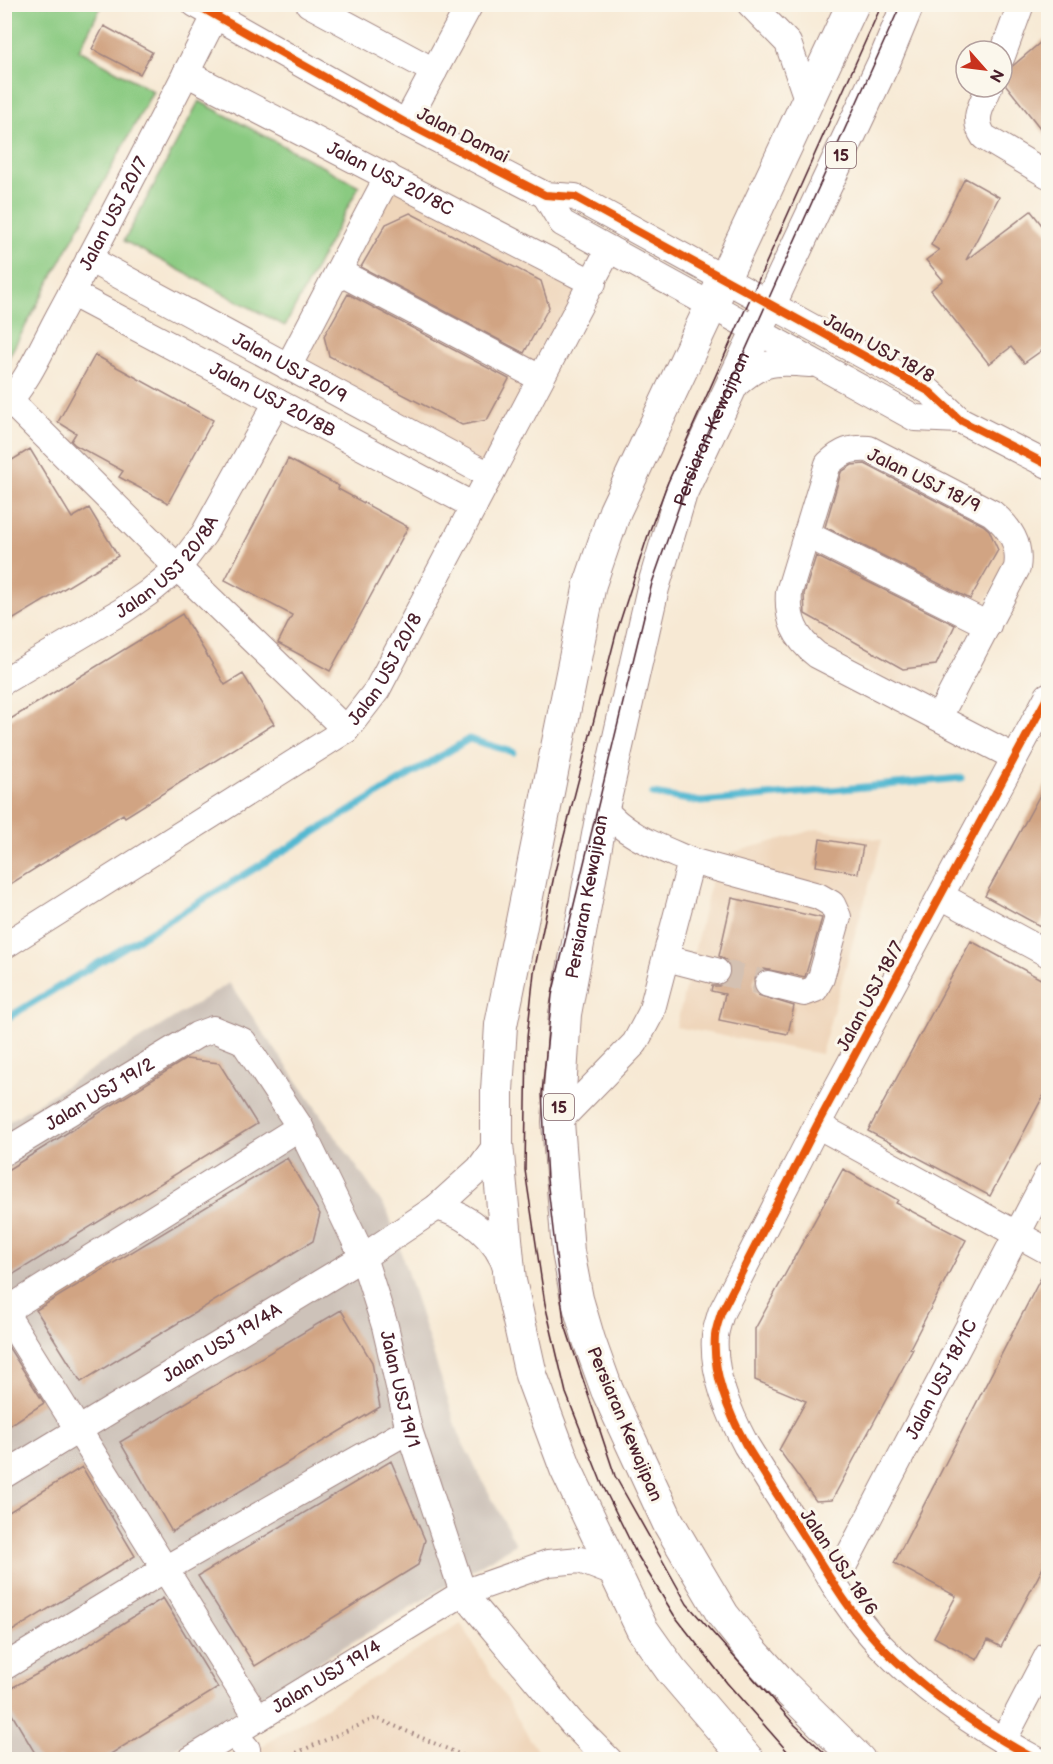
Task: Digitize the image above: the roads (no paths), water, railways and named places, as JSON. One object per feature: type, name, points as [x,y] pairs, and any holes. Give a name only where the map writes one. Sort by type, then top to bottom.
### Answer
[{"type":"main road","points":[[748,1760],[671,1670],[642,1629],[566,1469],[531,1375],[510,1281],[496,1144],[497,1091],[501,1025],[590,584],[615,510],[853,4]]},
{"type":"main road","name":"Persiaran Kewajipan","points":[[859,1760],[751,1650],[723,1615],[668,1522],[607,1390],[577,1299],[568,1252],[558,1122],[565,1014],[603,808],[653,588],[668,534],[681,493],[884,62],[908,4]]},
{"type":"street","points":[[309,4],[434,71]]},
{"type":"street","points":[[406,123],[470,4]]},
{"type":"street","points":[[750,4],[788,43],[808,102]]},
{"type":"street","points":[[1008,39],[1021,4]]},
{"type":"street","name":"Jalan Damai","points":[[205,10],[406,123],[545,195],[575,197],[717,292],[764,318]]},
{"type":"street","name":"Jalan USJ 20/7","points":[[7,403],[71,293],[186,73],[205,10]]},
{"type":"street","name":"Jalan USJ 20/8C","points":[[186,73],[592,283]]},
{"type":"street","points":[[984,99],[976,119],[984,137],[1048,175]]},
{"type":"street","points":[[288,367],[388,176]]},
{"type":"street","name":"Jalan Damai","points":[[545,195],[562,223],[609,249],[717,292]]},
{"type":"street","name":"Jalan USJ 20/8","points":[[4,945],[346,730],[377,690],[609,249]]},
{"type":"street","name":"Jalan USJ 20/9","points":[[89,259],[489,475]]},
{"type":"street","points":[[339,272],[540,378]]},
{"type":"street","name":"Jalan USJ 20/8B","points":[[71,293],[474,506]]},
{"type":"street","name":"Jalan USJ 18/8","points":[[764,318],[820,365],[915,418],[960,420]]},
{"type":"street","name":"Jalan USJ 18/8","points":[[764,318],[930,392],[960,420],[1048,465]]},
{"type":"street","points":[[730,390],[746,375],[777,361],[820,365]]},
{"type":"street","name":"Jalan USJ 20/8A","points":[[4,681],[122,611],[178,568],[204,534],[277,402]]},
{"type":"street","points":[[7,403],[346,730]]},
{"type":"street","name":"Jalan USJ 18/9","points":[[939,717],[1017,568],[1019,556],[1015,540],[1006,525],[992,513],[869,449],[854,448],[839,455],[828,464],[789,591],[788,609],[792,627],[804,645],[817,655],[1014,757]]},
{"type":"street","points":[[806,534],[988,625]]},
{"type":"street","name":"Jalan USJ 18/7","points":[[721,1313],[817,1125],[1014,757],[1048,700]]},
{"type":"street","points":[[603,808],[613,821],[636,837],[691,861],[818,896],[832,904],[838,917],[821,978],[815,989],[804,993],[768,984]]},
{"type":"street","points":[[558,1122],[635,1043],[651,1013],[691,861]]},
{"type":"street","points":[[941,896],[1048,954]]},
{"type":"street","points":[[666,958],[716,971]]},
{"type":"street","name":"Jalan USJ 19/1","points":[[197,1035],[213,1029],[243,1041],[300,1127],[363,1257],[385,1326],[409,1430],[463,1593],[572,1723],[609,1760]]},
{"type":"street","name":"Jalan USJ 19/2","points":[[4,1152],[197,1035]]},
{"type":"street","points":[[817,1125],[1048,1251]]},
{"type":"street","points":[[258,1718],[5,1312],[300,1127]]},
{"type":"street","name":"Jalan USJ 19/4A","points":[[4,1475],[363,1257],[437,1207],[479,1169],[496,1144]]},
{"type":"street","name":"Jalan USJ 18/1C","points":[[834,1584],[1048,1174]]},
{"type":"street","points":[[437,1207],[451,1211],[477,1226],[498,1250],[510,1281]]},
{"type":"street","name":"Jalan USJ 18/6","points":[[721,1313],[715,1335],[715,1354],[732,1418],[746,1445],[858,1620],[903,1668],[966,1718],[1037,1760]]},
{"type":"street","points":[[4,1667],[165,1569],[409,1430]]},
{"type":"street","name":"Jalan USJ 19/4","points":[[190,1760],[463,1593],[548,1563],[580,1560],[614,1574]]},
{"type":"street","points":[[1003,1741],[1048,1655]]},
{"type":"street","points":[[233,1733],[247,1749],[248,1760]]},
{"type":"waterway","points":[[4,1020],[469,739],[513,752]]},
{"type":"waterway","points":[[653,794],[701,802],[961,778]]},
{"type":"tunnel","points":[[716,971],[768,984]]},
{"type":"tram line","points":[[795,1760],[727,1683],[674,1615],[636,1553],[602,1484],[566,1393],[545,1304],[525,1170],[527,1038],[534,972],[555,871],[616,634],[647,538],[668,482],[882,4]]},
{"type":"tram line","points":[[832,1760],[795,1725],[687,1604],[615,1476],[564,1322],[547,1179],[542,1093],[552,995],[652,583],[693,467],[901,4]]}]
